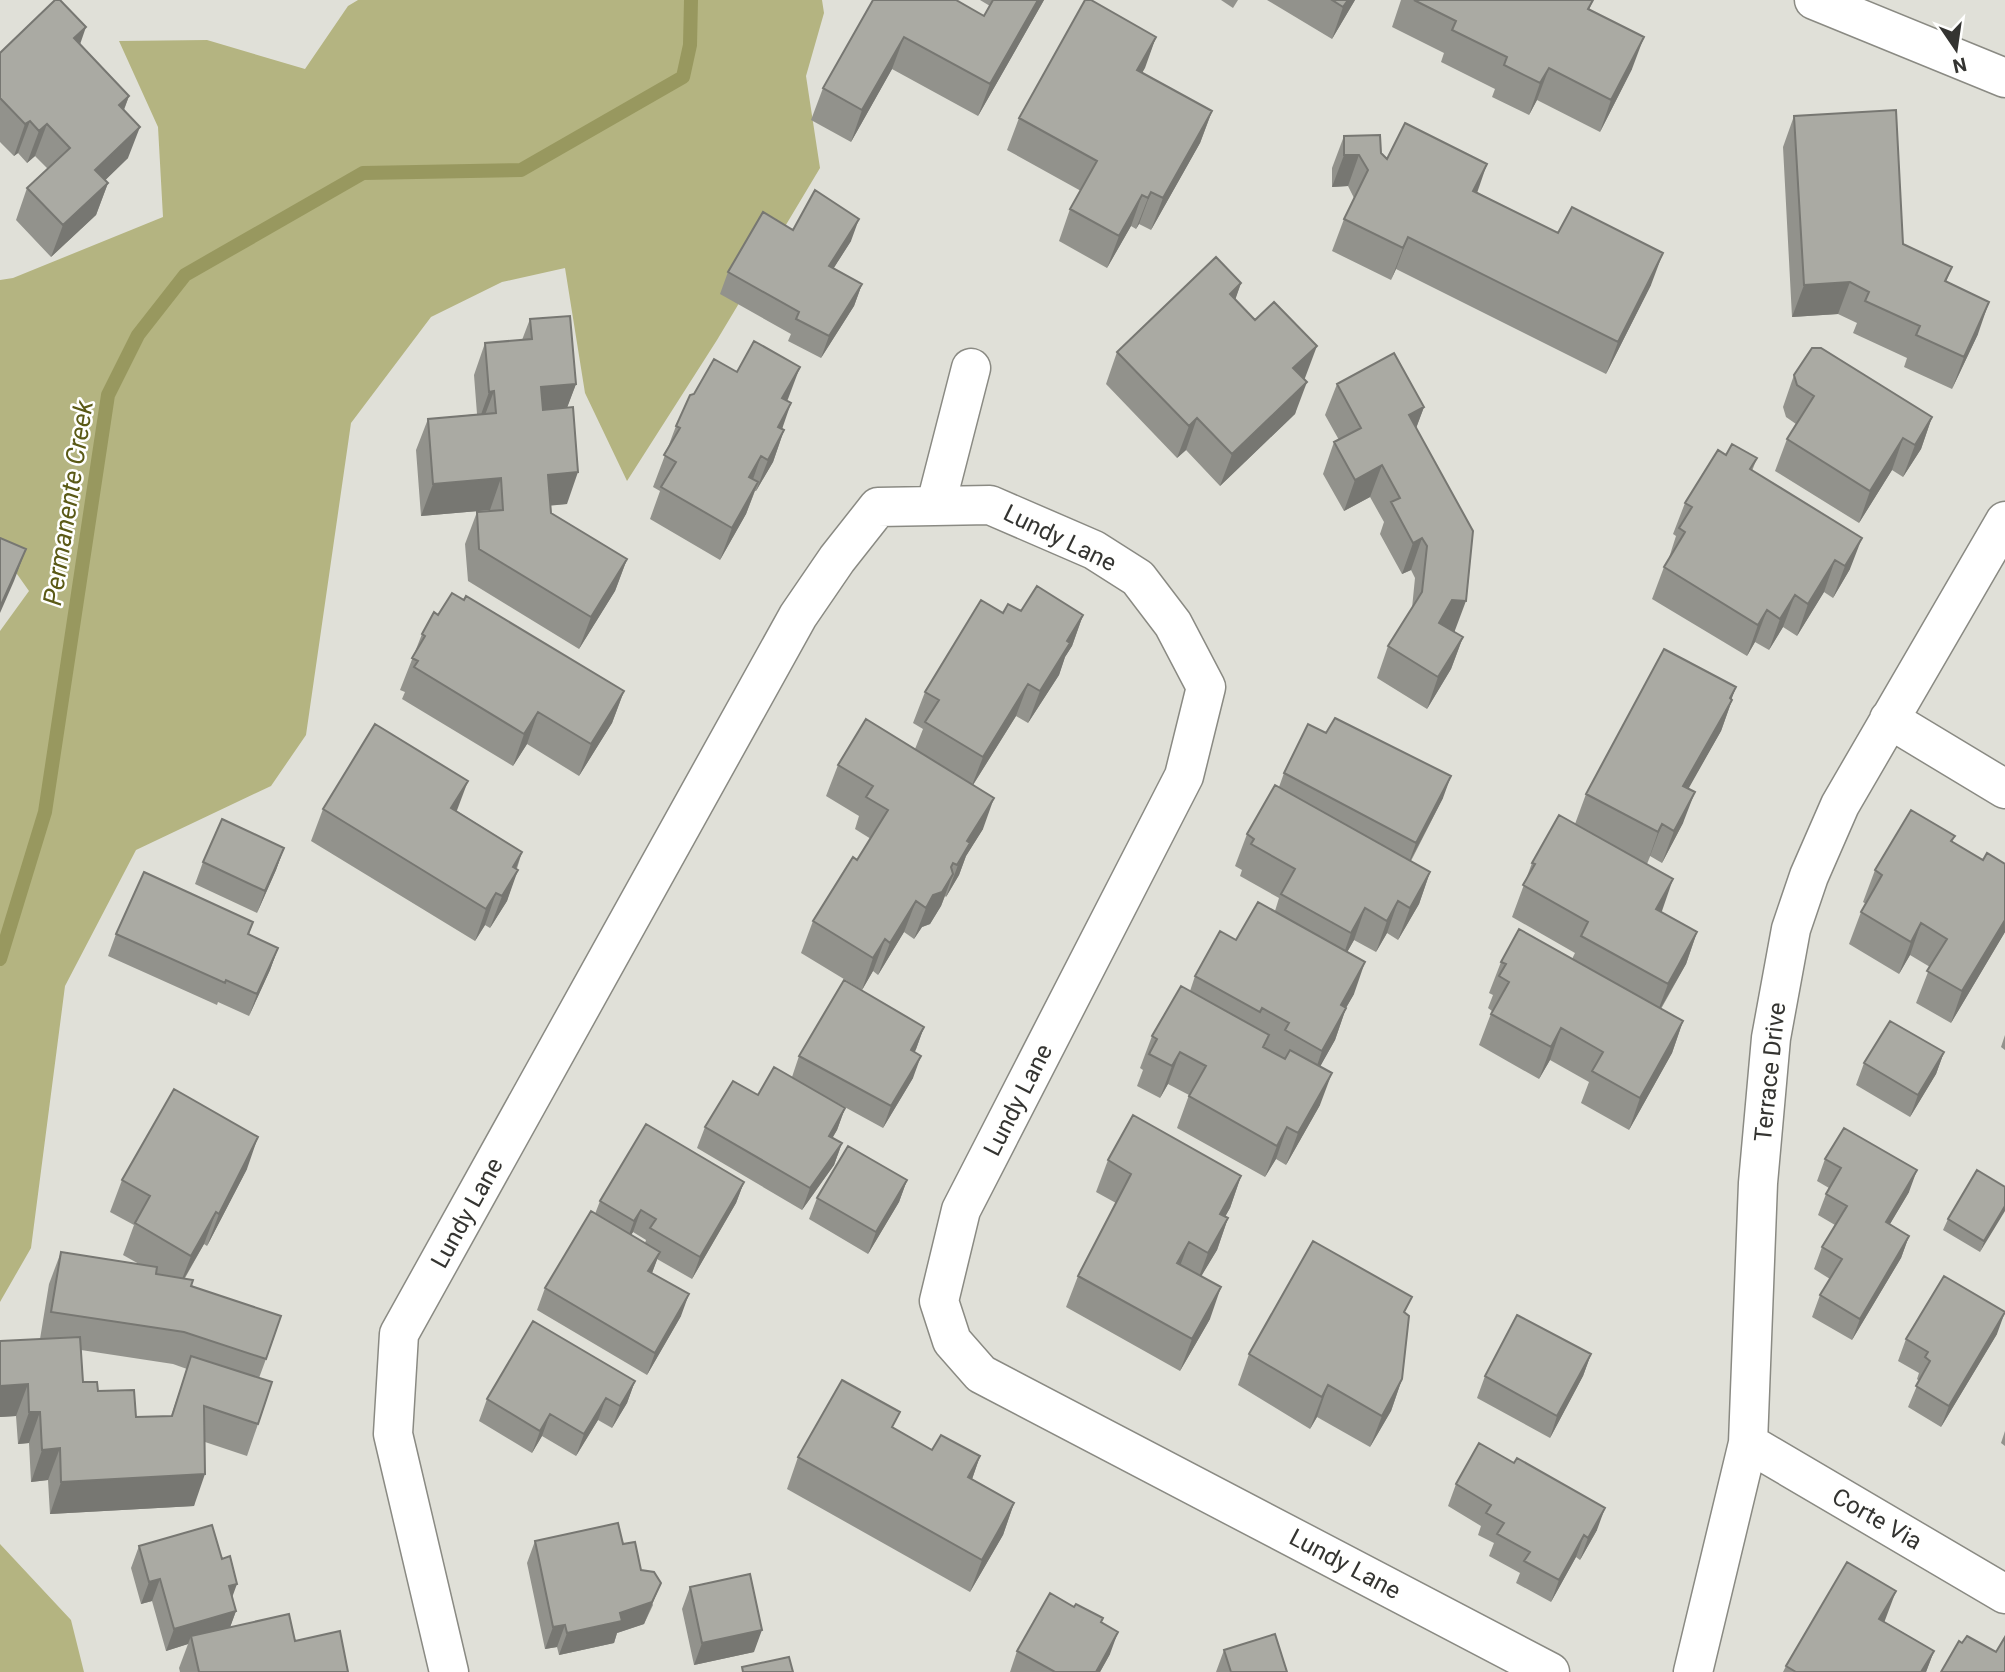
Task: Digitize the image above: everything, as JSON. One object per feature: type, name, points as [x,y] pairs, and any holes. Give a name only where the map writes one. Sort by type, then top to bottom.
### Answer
[{"type":"street","points":[[1814,0],[2005,78]]},
{"type":"street","points":[[936,504],[971,368]]},
{"type":"street","name":"Lundy Lane","points":[[449,1672],[393,1434],[399,1334],[798,616],[837,559],[878,507],[936,504],[990,505],[1094,550],[1138,578],[1173,624],[1206,687],[1184,776],[961,1210],[939,1301],[952,1341],[981,1374],[1550,1672]]},
{"type":"street","name":"Terrace Drive","points":[[1693,1672],[1748,1443],[1758,1183],[1771,1038],[1782,965],[1802,896],[1835,817],[2005,521]]},
{"type":"street","points":[[1889,719],[2005,789]]},
{"type":"street","name":"Corte Via","points":[[1748,1443],[2005,1594]]},
{"type":"green space","points":[[358,0],[822,0],[824,13],[806,76],[820,168],[717,340],[627,481],[585,393],[565,268],[502,282],[431,317],[351,423],[306,735],[271,786],[136,850],[65,986],[31,1248],[0,1302],[0,631],[29,591],[0,550],[0,280],[13,278],[163,217],[158,127],[119,41],[207,40],[305,69],[348,6]]},
{"type":"green space","points":[[0,1544],[71,1620],[84,1672],[0,1672]]},
{"type":"building","points":[[55,0],[60,0],[86,27],[74,38],[129,96],[119,105],[140,127],[95,170],[108,183],[63,225],[27,188],[70,148],[47,124],[39,131],[30,121],[25,124],[0,98],[0,53]]},
{"type":"building","points":[[873,0],[956,0],[984,16],[993,0],[1038,0],[990,84],[904,37],[862,110],[823,88]]},
{"type":"building","points":[[1085,0],[1091,0],[1156,37],[1137,70],[1212,111],[1163,198],[1151,192],[1148,198],[1142,195],[1119,236],[1070,209],[1097,161],[1019,118]]},
{"type":"building","points":[[1332,0],[1348,0],[1343,7]]},
{"type":"building","points":[[1414,0],[1593,0],[1588,9],[1644,37],[1611,100],[1549,68],[1540,83],[1504,65],[1507,57],[1452,30],[1456,21]]},
{"type":"building","points":[[1896,110],[1903,244],[1952,267],[1945,281],[1989,302],[1964,357],[1916,335],[1920,326],[1865,301],[1869,292],[1850,282],[1804,285],[1794,116]]},
{"type":"building","points":[[1405,123],[1487,164],[1473,191],[1558,233],[1572,207],[1663,253],[1618,342],[1408,237],[1403,248],[1344,219],[1368,170],[1359,155],[1344,155],[1344,136],[1380,135],[1381,153],[1387,159]]},
{"type":"building","points":[[815,190],[859,219],[829,266],[862,284],[829,336],[796,319],[799,312],[728,272],[763,212],[793,230]]},
{"type":"building","points":[[1216,257],[1241,283],[1230,294],[1255,320],[1274,302],[1317,346],[1293,368],[1307,382],[1232,454],[1197,418],[1189,426],[1117,352]]},
{"type":"building","points":[[570,316],[576,384],[541,387],[543,410],[573,407],[578,472],[548,475],[551,513],[627,559],[591,617],[479,549],[477,512],[503,510],[501,478],[433,484],[428,419],[496,413],[494,391],[489,392],[485,343],[532,339],[530,319]]},
{"type":"building","points":[[754,341],[800,367],[782,398],[791,403],[778,427],[784,430],[768,460],[761,456],[749,477],[758,482],[732,528],[661,487],[676,462],[664,455],[680,428],[676,426],[690,395],[694,394],[714,359],[737,372]]},
{"type":"building","points":[[1812,348],[1821,348],[1932,417],[1915,445],[1903,438],[1870,491],[1787,439],[1814,396],[1797,385],[1794,375]]},
{"type":"building","points":[[1394,353],[1424,407],[1409,415],[1473,531],[1466,601],[1452,600],[1439,623],[1463,637],[1438,677],[1388,646],[1422,592],[1427,546],[1422,538],[1413,543],[1391,502],[1400,498],[1382,465],[1355,480],[1334,442],[1361,428],[1337,384]]},
{"type":"building","points":[[1732,444],[1757,458],[1750,469],[1862,538],[1845,566],[1835,560],[1808,604],[1795,595],[1780,619],[1767,610],[1758,625],[1664,567],[1685,532],[1679,528],[1692,507],[1685,503],[1718,450],[1726,455]]},
{"type":"building","points":[[0,538],[26,549],[0,607]]},
{"type":"building","points":[[1037,586],[1083,615],[1067,641],[1070,643],[1040,691],[1028,684],[983,757],[925,722],[939,700],[925,692],[981,600],[1003,613],[1008,604],[1021,611]]},
{"type":"building","points":[[452,593],[464,600],[466,596],[624,691],[591,744],[538,712],[524,734],[414,667],[418,661],[412,658],[425,636],[422,634],[434,612],[438,615]]},
{"type":"building","points":[[1664,649],[1736,687],[1730,698],[1732,700],[1683,786],[1695,792],[1674,831],[1662,824],[1658,832],[1586,794]]},
{"type":"building","points":[[1335,718],[1451,776],[1416,843],[1284,773],[1308,724],[1326,733]]},
{"type":"building","points":[[866,719],[994,798],[967,841],[970,843],[957,865],[953,863],[953,874],[942,892],[933,895],[926,908],[916,901],[890,943],[885,939],[873,958],[813,921],[853,857],[857,860],[888,810],[866,797],[873,786],[838,765]]},
{"type":"building","points":[[375,724],[468,781],[451,808],[522,852],[513,867],[518,870],[502,896],[496,893],[486,909],[323,809]]},
{"type":"building","points":[[1275,785],[1430,872],[1410,908],[1398,901],[1387,921],[1365,908],[1351,933],[1281,894],[1295,869],[1251,844],[1254,839],[1247,834]]},
{"type":"building","points":[[1911,810],[1955,836],[1951,841],[1983,860],[1987,853],[2005,864],[2005,920],[1962,991],[1927,971],[1947,939],[1921,923],[1911,942],[1861,912],[1882,875],[1875,870]]},
{"type":"building","points":[[1559,815],[1673,879],[1656,909],[1697,932],[1668,984],[1581,936],[1588,922],[1523,885]]},
{"type":"building","points":[[222,819],[284,848],[265,891],[203,862]]},
{"type":"building","points":[[144,872],[253,922],[248,934],[278,948],[257,994],[226,980],[225,983],[116,934]]},
{"type":"building","points":[[1258,902],[1365,962],[1341,1005],[1346,1008],[1322,1051],[1285,1030],[1289,1023],[1262,1008],[1260,1012],[1195,976],[1220,931],[1236,940]]},
{"type":"building","points":[[1519,929],[1683,1021],[1640,1098],[1592,1071],[1603,1052],[1561,1028],[1551,1047],[1491,1014],[1509,982],[1499,976],[1506,964],[1501,962]]},
{"type":"building","points":[[844,980],[924,1027],[911,1050],[921,1056],[891,1106],[799,1056]]},
{"type":"building","points":[[1181,986],[1269,1035],[1263,1047],[1285,1059],[1290,1050],[1332,1073],[1298,1133],[1287,1127],[1277,1146],[1189,1096],[1206,1066],[1180,1052],[1172,1066],[1149,1054],[1157,1039],[1152,1036]]},
{"type":"building","points":[[1890,1021],[1944,1052],[1918,1095],[1864,1063]]},
{"type":"building","points":[[774,1067],[845,1108],[829,1136],[842,1143],[810,1188],[705,1127],[733,1081],[758,1095]]},
{"type":"building","points":[[174,1089],[258,1137],[219,1214],[216,1212],[191,1256],[135,1223],[150,1196],[122,1180]]},
{"type":"building","points":[[1133,1115],[1241,1176],[1220,1214],[1228,1218],[1208,1253],[1189,1242],[1177,1263],[1221,1287],[1192,1339],[1078,1276],[1131,1174],[1108,1160]]},
{"type":"building","points":[[646,1124],[744,1182],[700,1257],[650,1228],[656,1219],[641,1210],[634,1221],[600,1201]]},
{"type":"building","points":[[1844,1128],[1917,1170],[1886,1222],[1909,1236],[1860,1319],[1820,1295],[1842,1259],[1822,1247],[1847,1206],[1826,1194],[1841,1168],[1825,1159]]},
{"type":"building","points":[[848,1146],[907,1180],[876,1232],[817,1198]]},
{"type":"building","points":[[1977,1170],[2005,1187],[2005,1206],[1984,1241],[1948,1219]]},
{"type":"building","points":[[591,1211],[660,1252],[648,1271],[689,1294],[655,1353],[545,1288]]},
{"type":"building","points":[[1313,1241],[1412,1297],[1404,1312],[1409,1316],[1402,1379],[1382,1416],[1328,1385],[1322,1397],[1249,1354]]},
{"type":"building","points":[[61,1252],[157,1267],[156,1274],[193,1280],[191,1286],[281,1316],[266,1359],[184,1332],[51,1312]]},
{"type":"building","points":[[1944,1276],[2005,1312],[1949,1406],[1916,1386],[1930,1361],[1925,1357],[1928,1352],[1906,1339]]},
{"type":"building","points":[[1517,1315],[1591,1354],[1557,1416],[1485,1376]]},
{"type":"building","points":[[533,1321],[635,1381],[620,1406],[606,1398],[584,1434],[550,1414],[540,1431],[487,1399]]},
{"type":"building","points":[[80,1337],[83,1382],[97,1382],[98,1391],[134,1390],[136,1417],[172,1416],[191,1356],[272,1382],[258,1424],[204,1406],[205,1474],[61,1482],[60,1448],[42,1450],[40,1412],[29,1412],[28,1384],[0,1386],[0,1341]]},
{"type":"building","points":[[842,1380],[900,1412],[892,1427],[932,1450],[941,1435],[980,1456],[968,1477],[1014,1503],[982,1560],[798,1457]]},
{"type":"building","points":[[1479,1443],[1514,1463],[1517,1458],[1605,1508],[1588,1538],[1584,1535],[1559,1580],[1524,1561],[1530,1552],[1497,1534],[1504,1523],[1486,1513],[1491,1505],[1456,1484]]},
{"type":"building","points":[[618,1523],[623,1544],[635,1542],[641,1570],[654,1572],[661,1583],[652,1602],[620,1613],[622,1621],[567,1633],[565,1625],[553,1627],[535,1541]]},
{"type":"building","points":[[212,1525],[222,1559],[230,1556],[237,1584],[229,1586],[236,1611],[174,1629],[160,1579],[149,1582],[139,1546]]},
{"type":"building","points":[[1847,1562],[1896,1591],[1879,1619],[1934,1651],[1921,1672],[1796,1672],[1786,1666]]},
{"type":"building","points":[[750,1574],[762,1630],[702,1643],[690,1587]]},
{"type":"building","points":[[1050,1593],[1074,1607],[1076,1604],[1103,1618],[1101,1622],[1118,1632],[1096,1672],[1055,1672],[1017,1651]]},
{"type":"building","points":[[289,1614],[295,1641],[340,1631],[348,1672],[199,1672],[191,1636]]},
{"type":"building","points":[[1275,1634],[1287,1672],[1231,1672],[1224,1650]]},
{"type":"building","points":[[1967,1636],[1996,1652],[2005,1637],[2005,1672],[1941,1672],[1959,1641],[1962,1643]]},
{"type":"building","points":[[789,1657],[793,1672],[743,1672],[742,1667]]},
{"type":"waterway","name":"Permanente Creek","points":[[0,959],[45,812],[108,395],[138,335],[185,275],[363,173],[521,170],[683,77],[690,45],[691,0]]}]
